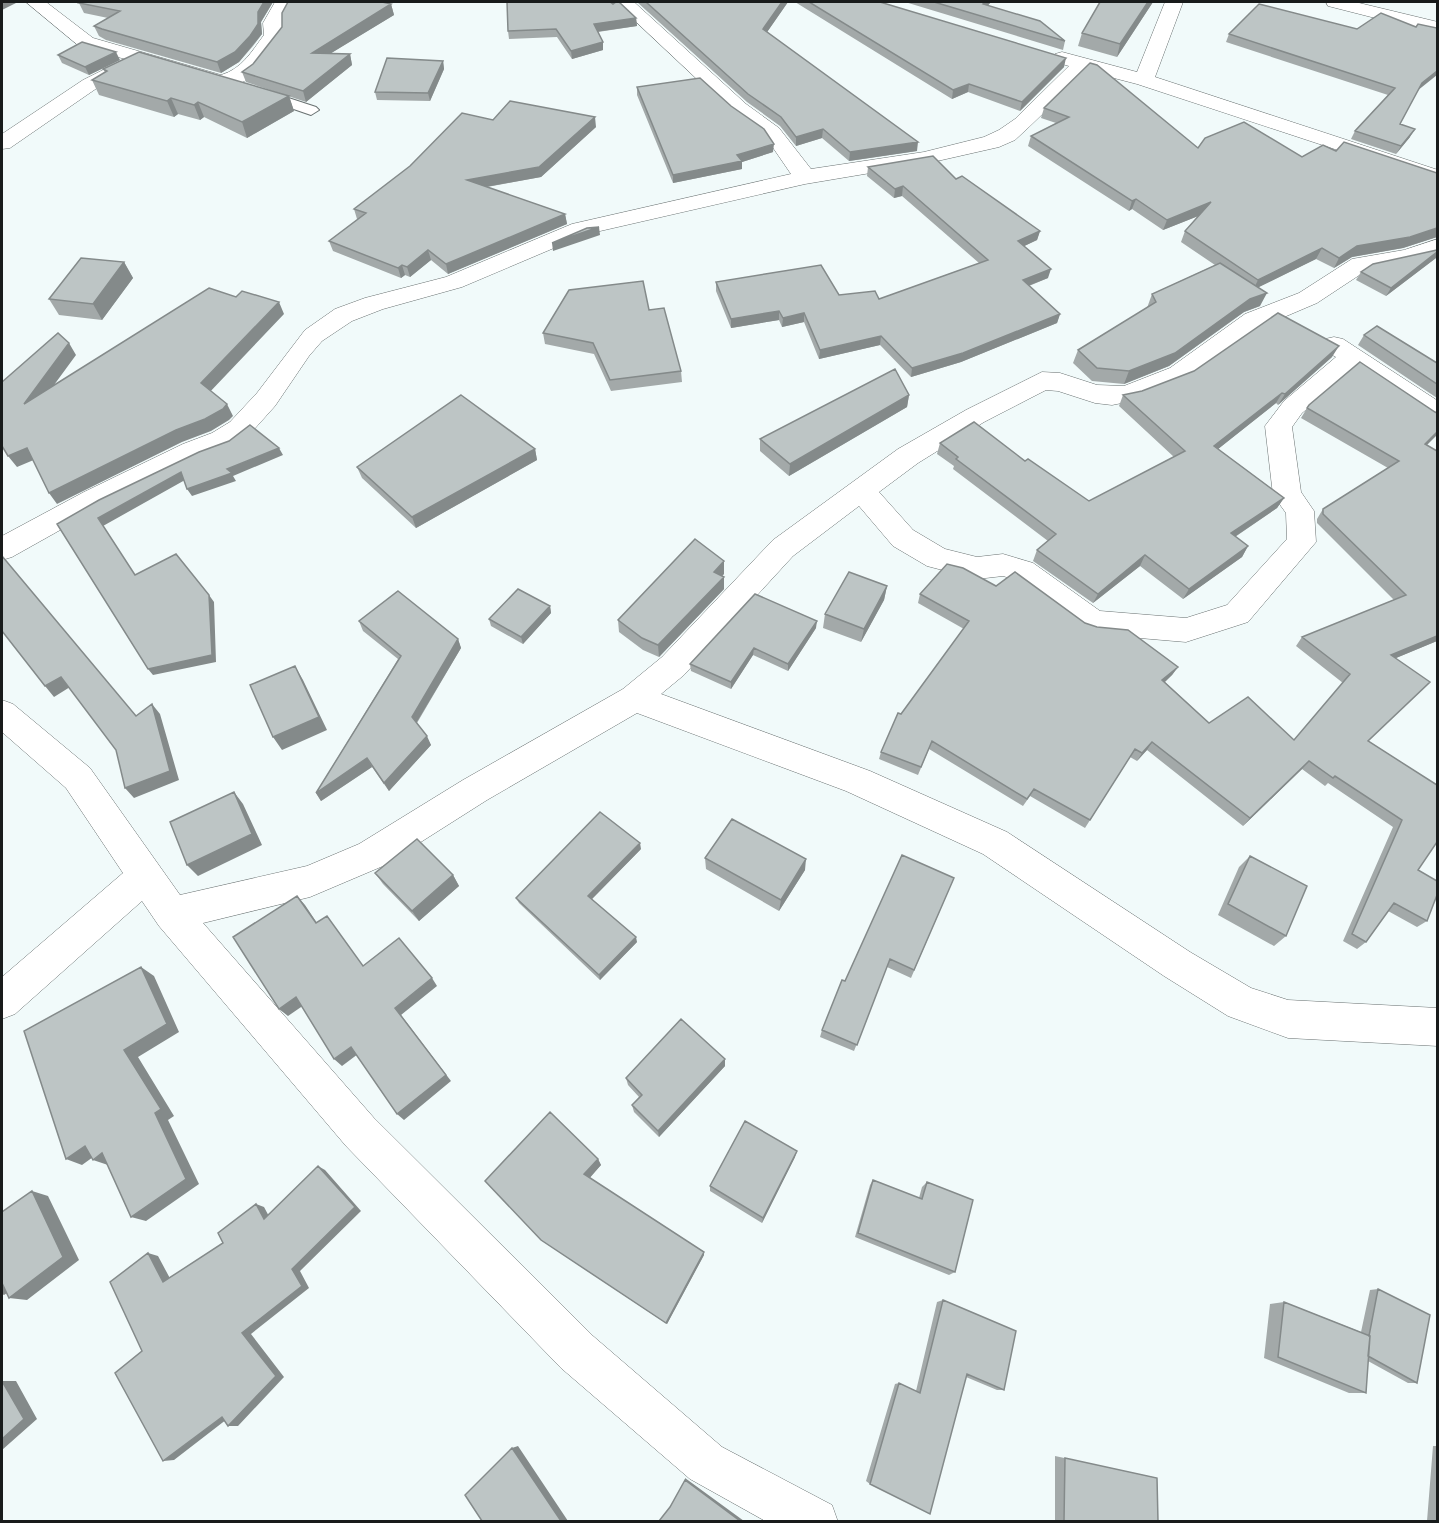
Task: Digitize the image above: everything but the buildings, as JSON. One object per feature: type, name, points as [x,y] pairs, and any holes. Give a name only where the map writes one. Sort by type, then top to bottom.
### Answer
[{"type":"street","points":[[35,2],[86,42],[221,81],[239,76],[248,69],[274,36],[273,23],[284,2]]},
{"type":"street","points":[[624,2],[739,108],[772,132],[805,177]]},
{"type":"street","points":[[1144,80],[1174,2]]},
{"type":"street","points":[[1335,2],[1437,28]]},
{"type":"street","points":[[1048,54],[1144,80],[1437,177]]},
{"type":"street","points":[[2,143],[90,84],[143,59]]},
{"type":"street","points":[[2,549],[170,461],[222,440],[246,423],[269,397],[304,345],[328,323],[358,309],[415,295],[454,282],[580,229],[805,177],[924,158],[991,142],[1007,135],[1022,123],[1082,64]]},
{"type":"street","points":[[172,914],[310,881],[371,855],[634,698],[681,658],[783,548],[908,456],[1042,381],[1060,382],[1095,394],[1112,396],[1128,394],[1179,374],[1254,320],[1308,298],[1360,264],[1404,257],[1428,251],[1437,246]]},
{"type":"street","points":[[1274,312],[1353,356],[1437,414]]},
{"type":"street","points":[[861,490],[903,538],[937,558],[977,568],[1003,565],[1023,571],[1093,622],[1186,630],[1237,614],[1302,542],[1300,511],[1287,495],[1278,426],[1293,407],[1353,356]]},
{"type":"street","points":[[634,698],[858,781],[995,843],[1177,964],[1241,1003],[1288,1019],[1437,1028]]},
{"type":"street","points":[[2,713],[78,778],[144,877],[172,914],[360,1132],[577,1352],[706,1463],[815,1521]]},
{"type":"street","points":[[2,1001],[144,877]]},
{"type":"lane","points":[[221,81],[311,110]]}]
